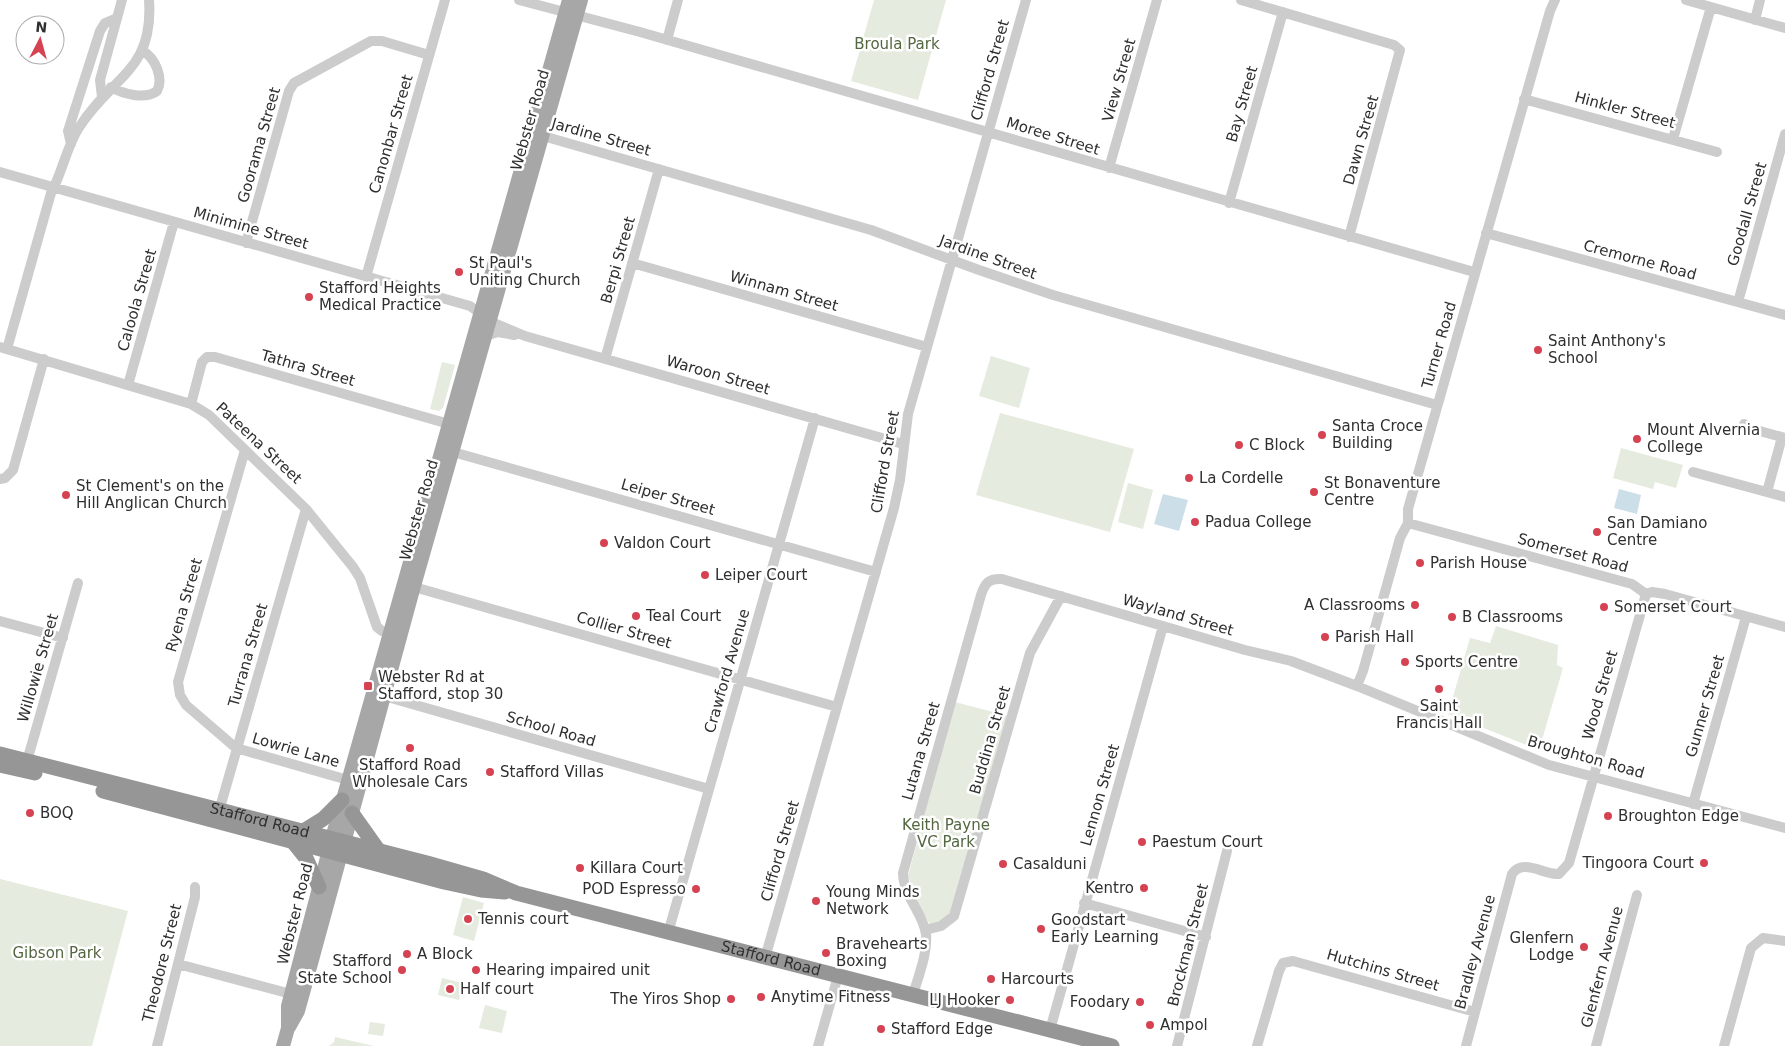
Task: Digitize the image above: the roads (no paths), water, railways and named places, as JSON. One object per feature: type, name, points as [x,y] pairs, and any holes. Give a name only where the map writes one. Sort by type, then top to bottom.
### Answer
[{"type":"highway","name":"Stafford Road","points":[[0,754],[219,811],[298,838]]},
{"type":"highway","name":"Stafford Road","points":[[0,765],[336,847],[480,890],[516,893]]},
{"type":"highway","points":[[319,887],[298,838],[323,819],[342,800]]},
{"type":"highway","points":[[352,813],[379,850]]},
{"type":"highway","name":"Stafford Road","points":[[336,847],[379,850],[483,879],[516,893],[1112,1046]]},
{"type":"main road","name":"Webster Road","points":[[297,993],[336,847],[342,800],[395,635],[449,424],[484,316],[537,134],[570,9],[581,0]]},
{"type":"main road","name":"Webster Road","points":[[409,585],[453,452],[485,336],[484,316]]},
{"type":"main road","name":"Webster Road","points":[[284,1046],[288,1028],[298,1011],[297,993],[319,887],[352,813],[384,696],[395,635]]},
{"type":"street","points":[[102,97],[100,80],[122,0]]},
{"type":"street","points":[[3,348],[70,144],[102,97],[136,62],[143,52],[150,25],[149,0]]},
{"type":"street","name":"Canonbar Street","points":[[366,277],[446,0]]},
{"type":"street","name":"Moree Street","points":[[519,0],[570,9],[667,40],[1474,272]]},
{"type":"street","points":[[667,40],[678,0]]},
{"type":"street","name":"Clifford Street","points":[[765,958],[898,492],[908,414],[1026,0]]},
{"type":"street","name":"View Street","points":[[1109,168],[1156,0]]},
{"type":"street","points":[[1241,0],[1283,12]]},
{"type":"street","name":"Turner Road","points":[[1550,11],[1551,0]]},
{"type":"street","name":"Turner Road","points":[[1357,686],[1363,671],[1400,538],[1408,523],[1408,509],[1474,272],[1550,11],[1555,0]]},
{"type":"street","points":[[1686,0],[1785,28]]},
{"type":"street","points":[[1754,20],[1760,0]]},
{"type":"street","points":[[1673,139],[1711,7]]},
{"type":"street","name":"Dawn Street","points":[[1283,12],[1394,45],[1400,50],[1349,237]]},
{"type":"street","name":"Bay Street","points":[[1229,203],[1283,12]]},
{"type":"street","points":[[70,144],[68,131],[100,31],[105,23],[117,18]]},
{"type":"street","name":"Goorama Street","points":[[246,243],[289,91],[294,83],[375,40],[430,55]]},
{"type":"street","points":[[111,87],[121,92],[145,96],[157,91],[160,80],[155,62],[152,57],[143,52]]},
{"type":"street","name":"Hinkler Street","points":[[1524,99],[1717,152]]},
{"type":"street","name":"Jardine Street","points":[[537,134],[878,233],[1053,295],[1437,406]]},
{"type":"street","name":"Goodall Street","points":[[1738,302],[1785,134]]},
{"type":"street","name":"Berpi Street","points":[[605,359],[659,169]]},
{"type":"street","name":"Minimine Street","points":[[0,172],[470,306],[484,316]]},
{"type":"street","name":"Caloola Street","points":[[128,385],[174,222]]},
{"type":"street","name":"Cremorne Road","points":[[1486,233],[1785,315]]},
{"type":"street","name":"Winnam Street","points":[[632,263],[927,347]]},
{"type":"street","name":"Waroon Street","points":[[484,316],[524,336]]},
{"type":"street","name":"Waroon Street","points":[[485,336],[498,332],[524,336],[903,444]]},
{"type":"street","name":"Pateena Street","points":[[3,348],[191,404],[209,415],[306,509],[360,578],[379,630],[395,635]]},
{"type":"street","name":"Tathra Street","points":[[191,404],[202,362],[207,357],[215,357],[449,424]]},
{"type":"street","points":[[2,479],[13,470],[44,359]]},
{"type":"street","name":"Crawford Avenue","points":[[668,933],[815,418]]},
{"type":"street","points":[[1744,424],[1749,428],[1784,438],[1767,492]]},
{"type":"street","name":"Ryena Street","points":[[236,748],[186,705],[180,695],[178,682],[245,450]]},
{"type":"street","name":"Leiper Street","points":[[453,452],[876,572]]},
{"type":"street","points":[[1693,472],[1785,497]]},
{"type":"street","name":"Turrana Street","points":[[219,811],[306,509]]},
{"type":"street","name":"Somerset Road","points":[[1408,523],[1632,584],[1646,594],[1657,592],[1785,627]]},
{"type":"street","name":"Wayland Street","points":[[989,580],[1002,579],[1291,661],[1357,686]]},
{"type":"street","name":"Lutana Street","points":[[925,930],[905,889],[903,873],[981,595],[989,580]]},
{"type":"street","name":"Willowie Street","points":[[28,761],[78,583]]},
{"type":"street","name":"Collier Street","points":[[409,585],[837,707]]},
{"type":"street","name":"Wood Street","points":[[1517,868],[1528,867],[1556,874],[1565,870],[1570,859],[1646,594]]},
{"type":"street","name":"Buddina Street","points":[[925,930],[941,926],[954,916],[1030,653],[1061,596]]},
{"type":"street","name":"Gunner Street","points":[[1693,804],[1746,616]]},
{"type":"street","points":[[0,621],[63,638]]},
{"type":"street","name":"Lennon Street","points":[[1050,1030],[1163,626]]},
{"type":"street","name":"Broughton Road","points":[[1357,686],[1535,760],[1785,828]]},
{"type":"street","name":"School Road","points":[[384,696],[709,789]]},
{"type":"street","name":"Lowrie Lane","points":[[236,748],[348,780]]},
{"type":"street","name":"Brockman Street","points":[[1176,1046],[1227,851]]},
{"type":"street","name":"Bradley Avenue","points":[[1466,1046],[1512,874],[1517,868]]},
{"type":"street","name":"Theodore Street","points":[[157,1046],[195,897],[195,887]]},
{"type":"street","name":"Glenfern Avenue","points":[[1596,1046],[1637,895]]},
{"type":"street","points":[[1084,903],[1206,937]]},
{"type":"street","points":[[913,995],[925,950],[925,930]]},
{"type":"street","points":[[1724,1046],[1750,950],[1761,939],[1768,937],[1785,941]]},
{"type":"street","name":"Hutchins Street","points":[[1257,1046],[1283,963],[1293,961],[1475,1012]]},
{"type":"street","points":[[178,964],[297,993]]},
{"type":"street","points":[[818,1046],[838,976]]},
{"type":"water","points":[[1619,489],[1641,495],[1637,514],[1614,508]]},
{"type":"water","points":[[1163,494],[1188,500],[1179,531],[1154,524]]},
{"type":"place","name":"St Paul's Uniting Church","points":[[459,272]]},
{"type":"place","name":"Stafford Heights Medical Practice","points":[[309,297]]},
{"type":"place","name":"Saint Anthony's School","points":[[1538,350]]},
{"type":"place","name":"Santa Croce Building","points":[[1322,435]]},
{"type":"place","name":"Mount Alvernia College","points":[[1637,439]]},
{"type":"place","name":"C Block","points":[[1239,445]]},
{"type":"place","name":"La Cordelle","points":[[1189,478]]},
{"type":"place","name":"St Bonaventure Centre","points":[[1314,492]]},
{"type":"place","name":"St Clement's on the Hill Anglican Church","points":[[66,495]]},
{"type":"place","name":"Padua College","points":[[1195,522]]},
{"type":"place","name":"San Damiano Centre","points":[[1597,532]]},
{"type":"place","name":"Valdon Court","points":[[604,543]]},
{"type":"place","name":"Parish House","points":[[1420,563]]},
{"type":"place","name":"Leiper Court","points":[[705,575]]},
{"type":"place","name":"A Classrooms","points":[[1415,605]]},
{"type":"place","name":"Somerset Court","points":[[1604,607]]},
{"type":"place","name":"Teal Court","points":[[636,616]]},
{"type":"place","name":"B Classrooms","points":[[1452,617]]},
{"type":"place","name":"Parish Hall","points":[[1325,637]]},
{"type":"place","name":"Sports Centre","points":[[1405,662]]},
{"type":"place","name":"Webster Rd at Stafford, stop 30","points":[[368,686]]},
{"type":"place","name":"Saint Francis Hall","points":[[1439,689]]},
{"type":"place","name":"Stafford Road Wholesale Cars","points":[[410,748]]},
{"type":"place","name":"Stafford Villas","points":[[490,772]]},
{"type":"place","name":"BOQ","points":[[30,813]]},
{"type":"place","name":"Broughton Edge","points":[[1608,816]]},
{"type":"place","name":"Paestum Court","points":[[1142,842]]},
{"type":"place","name":"Tingoora Court","points":[[1704,863]]},
{"type":"place","name":"Casalduni","points":[[1003,864]]},
{"type":"place","name":"Killara Court","points":[[580,868]]},
{"type":"place","name":"Kentro","points":[[1144,888]]},
{"type":"place","name":"POD Espresso","points":[[696,889]]},
{"type":"place","name":"Young Minds Network","points":[[816,901]]},
{"type":"place","name":"Tennis court","points":[[468,919]]},
{"type":"place","name":"Goodstart Early Learning","points":[[1041,929]]},
{"type":"place","name":"Glenfern Lodge","points":[[1584,947]]},
{"type":"place","name":"Bravehearts Boxing","points":[[826,953]]},
{"type":"place","name":"A Block","points":[[407,954]]},
{"type":"place","name":"Stafford State School","points":[[402,970]]},
{"type":"place","name":"Hearing impaired unit","points":[[476,970]]},
{"type":"place","name":"Harcourts","points":[[991,979]]},
{"type":"place","name":"Half court","points":[[450,989]]},
{"type":"place","name":"Anytime Fitness","points":[[761,997]]},
{"type":"place","name":"The Yiros Shop","points":[[731,999]]},
{"type":"place","name":"LJ Hooker","points":[[1010,1000]]},
{"type":"place","name":"Foodary","points":[[1140,1002]]},
{"type":"place","name":"Ampol","points":[[1150,1025]]},
{"type":"place","name":"Stafford Edge","points":[[881,1029]]},
{"type":"park label","name":"Broula Park","points":[[897,44]]},
{"type":"park label","name":"Keith Payne VC Park","points":[[946,834]]},
{"type":"park label","name":"Gibson Park","points":[[57,953]]}]
